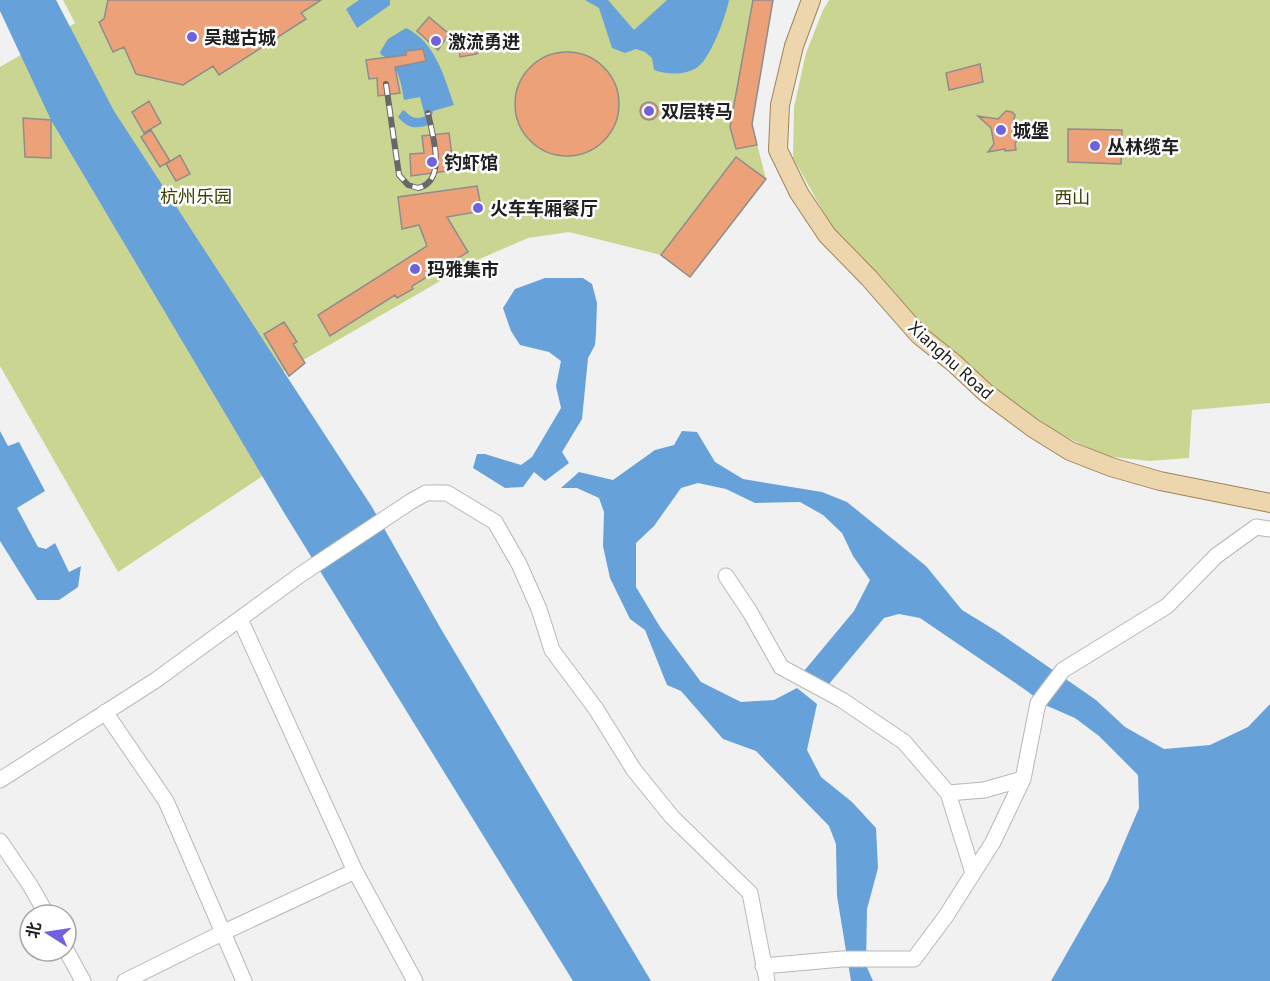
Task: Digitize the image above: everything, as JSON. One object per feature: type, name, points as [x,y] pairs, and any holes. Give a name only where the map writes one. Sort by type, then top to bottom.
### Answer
[{"type":"main road","name":"Xianghu Road","points":[[811,0],[794,46],[780,105],[778,150],[799,193],[828,235],[919,335],[986,393],[1033,428],[1070,451],[1111,467],[1160,481],[1270,503]]},
{"type":"street","points":[[0,780],[156,680],[306,571],[426,493],[447,493],[495,522],[519,564],[539,609],[552,650],[596,710],[634,770],[672,817],[750,893],[765,973],[842,959],[914,959],[946,916],[993,842],[1023,779],[1038,702],[1063,670],[1167,606],[1216,556],[1256,526],[1270,529]]},
{"type":"street","points":[[726,576],[750,612],[781,667],[842,700],[904,742],[948,793],[973,873]]},
{"type":"street","points":[[240,619],[355,871],[415,981]]},
{"type":"street","points":[[105,712],[166,801],[244,981]]},
{"type":"street","points":[[948,793],[984,790],[1023,779]]},
{"type":"street","points":[[0,841],[40,903]]},
{"type":"street","points":[[125,981],[355,871]]},
{"type":"street","points":[[73,963],[83,981]]},
{"type":"green space","name":"杭州乐园","points":[[63,0],[773,0],[752,124],[766,179],[690,277],[661,255],[569,232],[528,238],[475,261],[253,389],[293,456],[118,572],[0,366],[0,67],[75,23]]},
{"type":"green space","name":"西山","points":[[829,0],[1270,0],[1270,403],[1192,410],[1189,458],[1149,461],[1104,456],[1057,432],[999,394],[926,331],[832,227],[793,158],[794,107],[806,53]]},
{"type":"water","points":[[0,0],[56,0],[114,111],[372,507],[441,629],[651,981],[573,981],[283,511],[51,120],[0,11]]},
{"type":"water","points":[[359,0],[390,0],[390,5],[357,28],[346,9]]},
{"type":"water","points":[[585,0],[608,0],[634,30],[667,0],[729,0],[718,34],[705,60],[695,69],[671,74],[654,70],[652,58],[645,52],[636,49],[625,53],[612,48],[599,8]]},
{"type":"water","points":[[406,28],[416,34],[431,51],[442,72],[454,105],[433,111],[430,124],[421,127],[409,126],[398,117],[403,110],[416,118],[425,116],[420,97],[404,100],[395,67],[380,52],[388,39]]},
{"type":"water","points":[[545,278],[583,278],[592,284],[597,303],[595,345],[588,358],[582,419],[562,452],[569,463],[545,481],[534,472],[523,487],[505,488],[473,468],[477,454],[485,454],[521,465],[532,457],[561,408],[556,386],[561,361],[549,352],[520,345],[511,331],[503,308],[515,289]]},
{"type":"water","points":[[0,431],[8,446],[19,442],[45,491],[17,508],[38,547],[46,549],[55,543],[69,572],[81,566],[78,587],[59,600],[37,600],[0,541]]},
{"type":"water","points":[[682,431],[697,432],[715,462],[743,479],[822,492],[847,502],[926,566],[962,610],[998,632],[1096,700],[1125,727],[1164,749],[1210,745],[1248,727],[1270,704],[1270,981],[1051,981],[1108,881],[1139,808],[1138,775],[1099,736],[1075,718],[1045,705],[920,618],[899,614],[884,618],[824,690],[804,671],[854,611],[870,580],[853,556],[842,533],[823,515],[800,502],[755,503],[726,489],[698,483],[681,488],[654,526],[636,543],[636,587],[660,627],[701,682],[741,702],[774,700],[797,688],[817,704],[807,750],[821,777],[852,802],[876,828],[878,868],[867,909],[866,965],[873,981],[851,981],[837,896],[836,844],[829,826],[756,751],[723,739],[681,691],[667,685],[645,630],[630,619],[610,578],[603,546],[604,512],[599,498],[577,488],[561,488],[579,472],[613,480],[655,450],[674,445]]},
{"type":"building","name":"吴越古城","points":[[108,0],[321,0],[301,13],[306,19],[219,75],[213,66],[183,85],[136,74],[124,47],[113,52],[99,22],[104,19]]},
{"type":"building","points":[[753,0],[773,0],[752,124],[757,145],[736,149],[730,127]]},
{"type":"building","points":[[429,17],[449,34],[438,50],[417,31]]},
{"type":"building","points":[[468,35],[469,43],[476,42],[477,54],[460,57],[457,36]]},
{"type":"building","points":[[423,49],[426,61],[395,67],[400,93],[378,96],[377,78],[369,79],[366,60],[406,55],[406,51]]},
{"type":"building","points":[[567,52],[587,56],[604,67],[615,84],[619,104],[615,124],[604,141],[587,152],[567,156],[547,152],[530,141],[519,124],[515,104],[519,84],[530,67],[547,56]]},
{"type":"building","points":[[980,64],[983,82],[949,90],[946,73]]},
{"type":"building","points":[[149,101],[161,123],[144,133],[132,112]]},
{"type":"building","name":"双层转马","points":[[645,102],[653,102],[658,107],[656,118],[645,120],[640,115],[640,107]]},
{"type":"building","name":"城堡","points":[[1006,111],[1015,115],[1012,130],[1023,136],[1015,143],[1016,150],[988,152],[994,144],[991,128],[978,116],[998,119]]},
{"type":"building","points":[[23,118],[51,120],[51,158],[25,157]]},
{"type":"building","name":"丛林缆车","points":[[1068,129],[1122,130],[1121,164],[1068,162]]},
{"type":"building","points":[[151,130],[170,161],[160,167],[141,137]]},
{"type":"building","name":"钓虾馆","points":[[449,133],[454,170],[411,176],[410,154],[424,153],[422,136]]},
{"type":"building","points":[[180,155],[190,174],[176,181],[166,164]]},
{"type":"building","points":[[736,157],[766,179],[690,277],[661,255]]},
{"type":"building","name":"玛雅集市","points":[[477,186],[482,211],[447,217],[468,252],[412,286],[413,289],[397,298],[395,295],[330,336],[318,315],[427,246],[419,225],[402,229],[398,197]]},
{"type":"building","points":[[284,322],[297,342],[293,344],[305,363],[289,376],[264,334]]},
{"type":"railway","points":[[386,84],[399,175],[408,185],[418,188],[427,184],[433,176],[435,167],[435,144],[428,113]]},
{"type":"place","name":"吴越古城","points":[[192,37]]},
{"type":"place","name":"激流勇进","points":[[436,41]]},
{"type":"place","name":"双层转马","points":[[649,111]]},
{"type":"place","name":"城堡","points":[[1001,130]]},
{"type":"place","name":"丛林缆车","points":[[1095,146]]},
{"type":"place","name":"钓虾馆","points":[[432,162]]},
{"type":"place","name":"火车车厢餐厅","points":[[478,208]]},
{"type":"place","name":"玛雅集市","points":[[415,269]]}]
